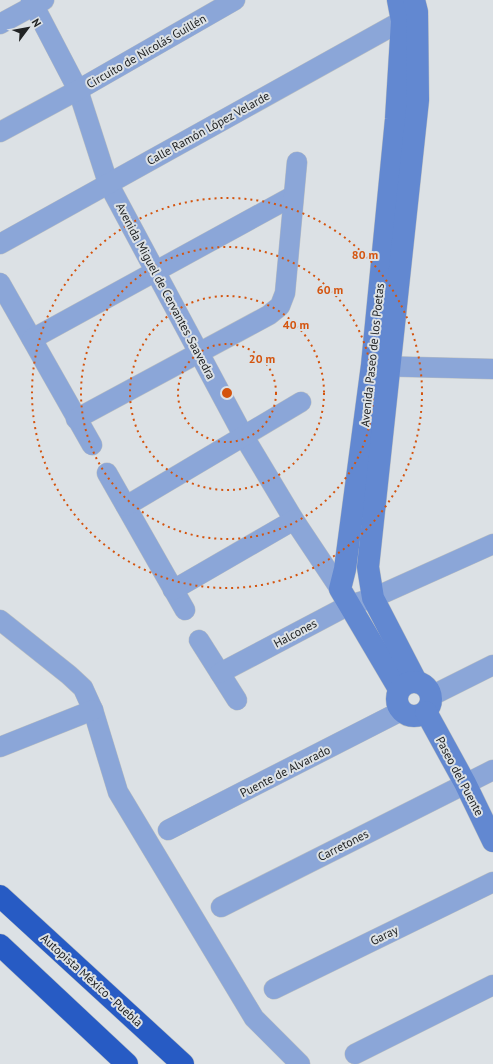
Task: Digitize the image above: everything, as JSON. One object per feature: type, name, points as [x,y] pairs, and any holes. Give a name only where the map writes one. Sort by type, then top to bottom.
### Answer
[{"type":"highway","name":"Autopista México - Puebla","points":[[0,896],[183,1064]]},
{"type":"highway","points":[[0,945],[127,1064]]},
{"type":"street","name":"Circuito de Nicolás Guillén","points":[[0,132],[78,90],[235,0]]},
{"type":"street","name":"Avenida Miguel de Cervantes Saavedra","points":[[36,2],[78,90],[108,183],[198,354],[243,435],[294,520],[345,588]]},
{"type":"street","points":[[0,24],[36,2]]},
{"type":"street","name":"Calle Ramón López Velarde","points":[[0,244],[108,183],[408,8]]},
{"type":"street","name":"Avenida Paseo de los Poetas","points":[[371,584],[380,366],[396,119],[408,8]]},
{"type":"street","points":[[76,419],[269,315],[280,306],[285,293],[297,162]]},
{"type":"street","points":[[32,339],[293,196]]},
{"type":"street","points":[[0,283],[92,446]]},
{"type":"street","points":[[380,366],[493,369]]},
{"type":"street","name":"Avenida Paseo de los Poetas","points":[[345,588],[380,366]]},
{"type":"street","points":[[126,506],[243,435],[301,402]]},
{"type":"street","points":[[107,473],[185,610]]},
{"type":"street","points":[[173,590],[294,520]]},
{"type":"street","name":"Halcones","points":[[220,673],[345,588],[371,584],[493,544]]},
{"type":"street","points":[[371,584],[407,685],[345,588],[371,584]]},
{"type":"street","points":[[0,620],[69,674],[83,688],[93,710],[118,792],[254,1018],[300,1064]]},
{"type":"street","points":[[199,640],[236,700]]},
{"type":"street","points":[[407,685],[396,701],[401,712],[413,717],[428,704],[493,665]]},
{"type":"street","points":[[407,685],[426,686],[428,704]]},
{"type":"street","name":"Paseo del Puente","points":[[428,704],[493,841]]},
{"type":"street","points":[[0,747],[93,710]]},
{"type":"street","name":"Puente de Alvarado","points":[[168,830],[401,712]]},
{"type":"street","name":"Carretones","points":[[221,907],[493,770]]},
{"type":"street","name":"Garay","points":[[274,989],[493,882]]},
{"type":"street","points":[[355,1054],[493,985]]}]
